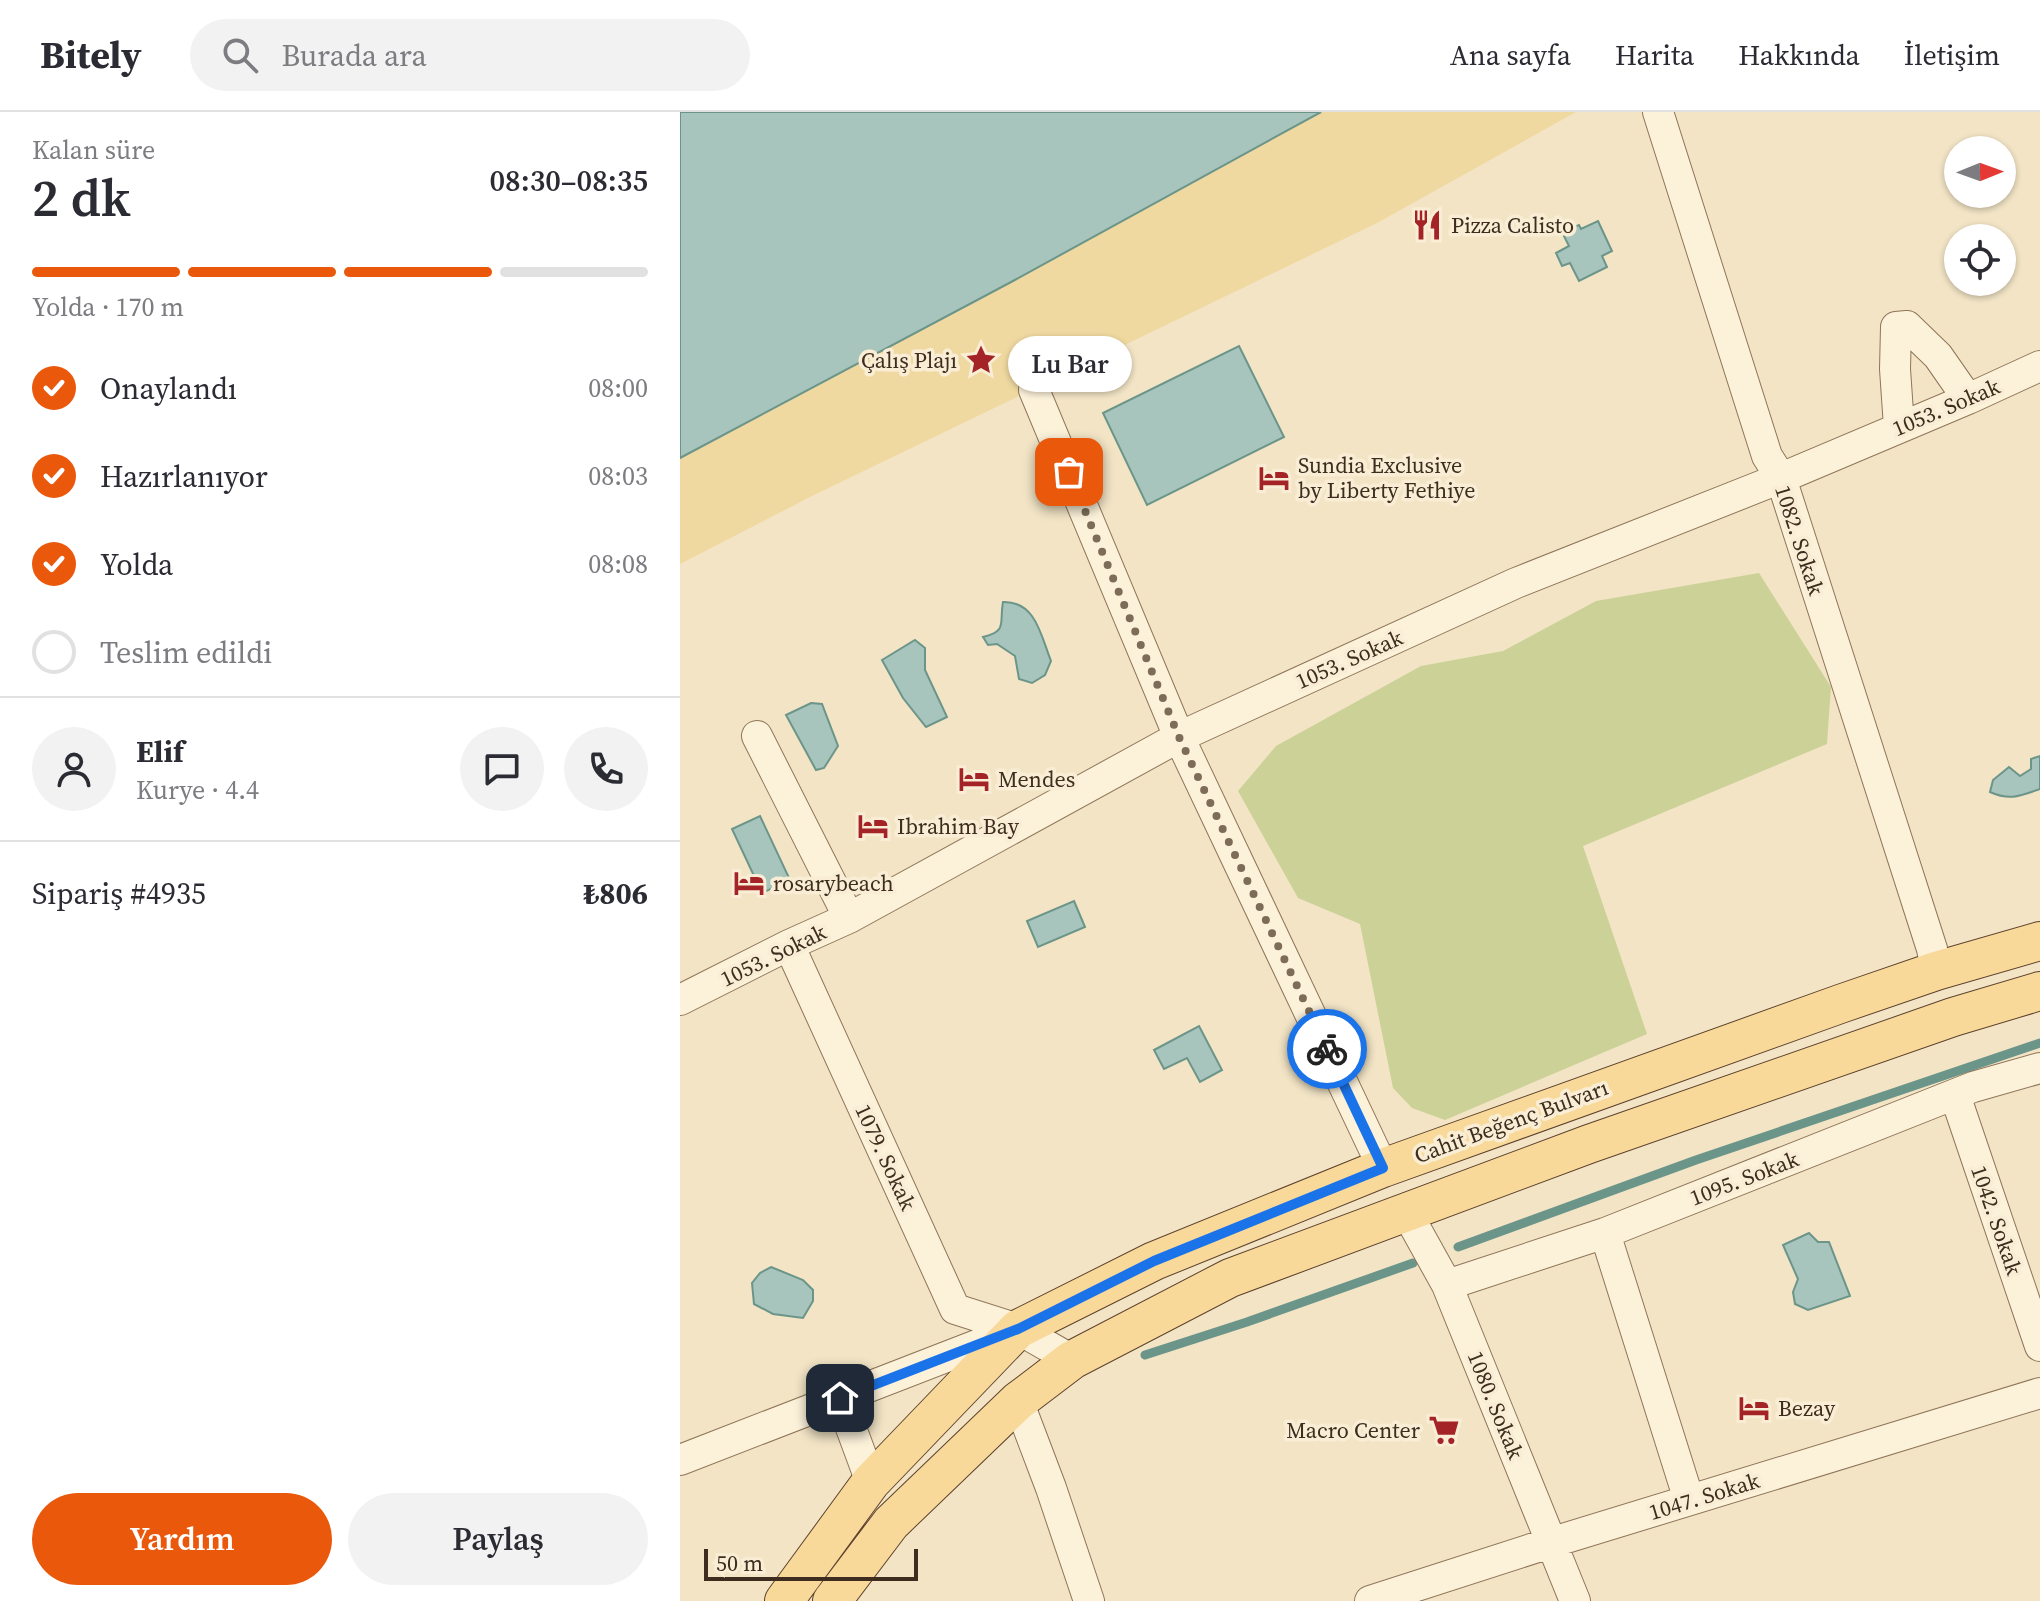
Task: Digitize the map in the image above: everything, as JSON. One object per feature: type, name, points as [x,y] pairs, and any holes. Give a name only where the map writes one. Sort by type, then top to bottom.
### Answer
[{"type":"main road","name":"Cahit Beğenç Bulvarı","points":[[784,1601],[871,1482],[1018,1329],[1154,1261],[1383,1168],[1676,1061],[1936,971],[2040,941]]},
{"type":"main road","points":[[832,1601],[891,1523],[1018,1401],[1072,1360],[1230,1278],[1589,1144],[1953,1017],[2040,991]]},
{"type":"street","name":"1082. Sokak","points":[[1658,112],[1767,456],[1781,478],[1932,949],[1936,971]]},
{"type":"street","points":[[1899,427],[1896,327],[1907,326],[1938,356],[1968,399]]},
{"type":"street","name":"1053. Sokak","points":[[680,1000],[849,918],[1179,737],[1245,706],[1516,583],[1781,478],[2040,366]]},
{"type":"street","points":[[1034,390],[1179,737],[1383,1168]]},
{"type":"street","points":[[757,736],[849,918]]},
{"type":"street","name":"1079. Sokak","points":[[789,945],[955,1309],[1018,1329],[1072,1360]]},
{"type":"street","name":"1095. Sokak","points":[[1447,1285],[1605,1233],[1973,1087],[2040,1068]]},
{"type":"street","name":"1042. Sokak","points":[[1955,1095],[2040,1346]]},
{"type":"street","name":"1080. Sokak","points":[[1407,1213],[1447,1285],[1575,1601]]},
{"type":"street","points":[[1605,1233],[1689,1500]]},
{"type":"street","points":[[680,1460],[1018,1329]]},
{"type":"street","name":"1047. Sokak","points":[[1370,1601],[2040,1393]]},
{"type":"street","points":[[840,1398],[871,1482]]},
{"type":"street","points":[[1018,1401],[1089,1601]]},
{"type":"green space","points":[[1759,573],[1831,687],[1827,744],[1583,846],[1647,1034],[1445,1120],[1412,1108],[1393,1088],[1360,924],[1298,898],[1238,791],[1276,746],[1421,666],[1503,651],[1596,601]]},
{"type":"sand","name":"Çalış Plajı","points":[[1320,112],[1576,112],[1377,223],[812,496],[680,564],[680,458],[1013,281]]},
{"type":"water","points":[[680,112],[1321,112],[1013,281],[680,458]]},
{"type":"water","points":[[1598,221],[1612,251],[1602,256],[1607,267],[1579,281],[1570,263],[1562,266],[1556,253],[1569,246],[1562,232],[1579,225],[1581,229]]},
{"type":"water","points":[[1239,346],[1284,437],[1147,505],[1103,413]]},
{"type":"water","points":[[1003,602],[1023,607],[1036,622],[1044,641],[1051,661],[1045,675],[1032,683],[1019,679],[1015,656],[997,644],[988,645],[983,637],[999,629]]},
{"type":"water","points":[[915,640],[925,648],[925,670],[947,717],[926,727],[903,698],[882,660]]},
{"type":"water","points":[[811,703],[822,704],[838,746],[824,768],[816,770],[786,715]]},
{"type":"water","points":[[2040,756],[2040,789],[2009,797],[1990,792],[1993,780],[2009,767],[2020,776],[2031,769],[2031,759]]},
{"type":"water","points":[[760,816],[790,880],[762,893],[732,829]]},
{"type":"water","points":[[1074,901],[1085,927],[1038,947],[1027,921]]},
{"type":"water","points":[[1199,1026],[1222,1070],[1200,1082],[1187,1058],[1164,1069],[1154,1050]]},
{"type":"water","points":[[1809,1233],[1818,1242],[1829,1242],[1850,1296],[1808,1310],[1795,1304],[1793,1292],[1798,1279],[1783,1245]]},
{"type":"water","points":[[771,1267],[803,1280],[813,1290],[813,1301],[803,1318],[773,1314],[754,1304],[752,1283],[760,1273]]},
{"type":"waterway","points":[[1458,1247],[1696,1160],[2040,1043]]},
{"type":"waterway","points":[[1145,1355],[1413,1263]]},
{"type":"way so far","points":[[1069,472],[1179,737],[1327,1049]]},
{"type":"place","name":"Pizza Calisto","points":[[1427,225]]},
{"type":"place","name":"Çalış Plajı","points":[[981,360]]},
{"type":"place","name":"Lu Bar","points":[[1069,472]]},
{"type":"place","name":"Sundia Exclusive by Liberty Fethiye","points":[[1274,478]]},
{"type":"place","name":"Mendes","points":[[974,779]]},
{"type":"place","name":"Ibrahim Bay","points":[[873,826]]},
{"type":"place","name":"rosarybeach","points":[[749,883]]},
{"type":"place","name":"Bezay","points":[[1754,1408]]},
{"type":"place","name":"Macro Center","points":[[1444,1430]]},
{"type":"route","points":[[840,1398],[1018,1329],[1154,1261],[1383,1168],[1327,1049]]}]
